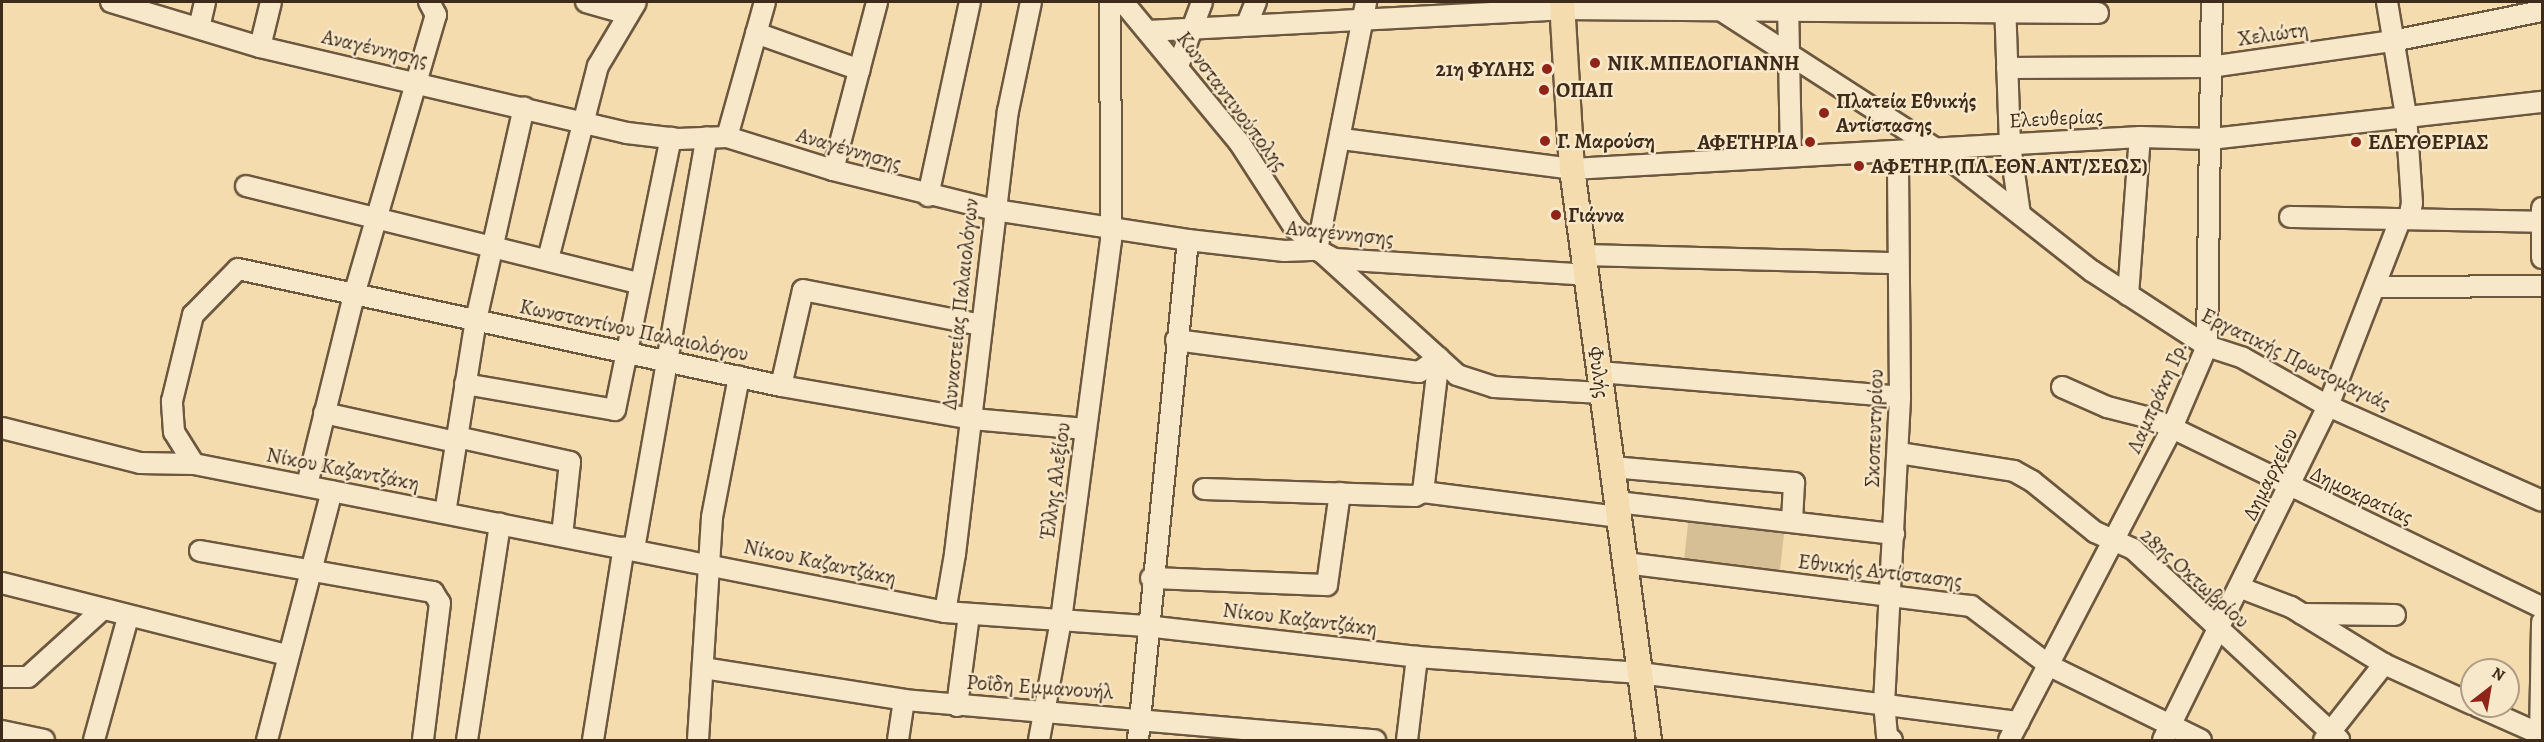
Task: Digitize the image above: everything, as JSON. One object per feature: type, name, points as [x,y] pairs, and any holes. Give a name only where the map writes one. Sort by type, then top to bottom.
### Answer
[{"type":"main road","name":"Φυλής","points":[[1562,5],[1572,170],[1649,741]]},
{"type":"street","name":"Αναγέννησης","points":[[111,2],[260,47],[419,82],[627,133],[671,138],[727,137],[833,170],[928,196],[995,210],[1111,226],[1188,240],[1284,251],[1317,250],[1335,259],[1359,261],[1585,265],[1898,263]]},
{"type":"street","points":[[199,28],[205,2]]},
{"type":"street","points":[[260,47],[271,2]]},
{"type":"street","points":[[307,486],[354,295],[419,82],[436,15],[429,2]]},
{"type":"street","points":[[548,259],[598,66],[632,8],[586,2]]},
{"type":"street","points":[[727,137],[765,2]]},
{"type":"street","points":[[833,170],[878,2]]},
{"type":"street","points":[[928,196],[970,2]]},
{"type":"street","name":"Δυναστείας Παλαιολόγων","points":[[945,612],[972,419],[981,325],[1008,111],[1031,2]]},
{"type":"street","name":"Έλλης Αλεξίου","points":[[1039,741],[1061,620],[1111,226],[1110,2]]},
{"type":"street","name":"Κωνσταντινούπολης","points":[[1123,2],[1239,142],[1294,227],[1457,375],[1494,387],[1601,383],[1900,397]]},
{"type":"street","points":[[1178,66],[1202,2]]},
{"type":"street","points":[[1247,24],[1256,2]]},
{"type":"street","name":"Λαμπράκη Γρ.","points":[[2009,741],[2171,430],[2206,346],[2212,2]]},
{"type":"street","name":"Δημαρχείου","points":[[2166,733],[2291,488],[2328,406],[2375,286],[2412,203],[2406,115],[2387,2]]},
{"type":"street","points":[[1148,31],[1190,32],[1365,11],[1562,5],[1719,9],[2006,6],[2098,13]]},
{"type":"street","points":[[2006,6],[2010,145],[2020,214]]},
{"type":"street","points":[[1788,7],[1791,156]]},
{"type":"street","name":"Εργατικής Πρωτομαγιάς","points":[[1719,9],[1790,57],[1938,150],[2128,295],[2206,346],[2243,358],[2328,406],[2542,501]]},
{"type":"street","points":[[1317,250],[1342,139],[1365,11]]},
{"type":"street","name":"Χελιώτη","points":[[2007,68],[2210,67],[2393,41],[2542,11]]},
{"type":"street","points":[[756,33],[860,70]]},
{"type":"street","name":"Ελευθερίας","points":[[1342,139],[1572,170],[1791,156],[1898,154],[2140,138],[2211,139],[2406,115],[2542,102]]},
{"type":"street","points":[[445,513],[476,320],[495,247],[524,107]]},
{"type":"street","points":[[594,741],[629,548],[669,362],[707,137]]},
{"type":"street","points":[[465,384],[615,410],[639,283],[671,138]]},
{"type":"street","points":[[2128,295],[2140,138]]},
{"type":"street","name":"Σκοπευτηρίου","points":[[1892,741],[1887,736],[1884,704],[1887,598],[1899,453],[1898,154]]},
{"type":"street","points":[[246,186],[639,283]]},
{"type":"street","points":[[2290,217],[2405,219],[2542,217],[2542,258]]},
{"type":"street","points":[[1138,741],[1146,626],[1188,240]]},
{"type":"street","points":[[1354,283],[1359,261]]},
{"type":"street","name":"Κωνσταντίνου Παλαιολόγου","points":[[194,464],[171,421],[172,401],[194,315],[238,269],[781,386],[972,419],[1086,429]]},
{"type":"street","points":[[2375,286],[2542,286]]},
{"type":"street","points":[[781,386],[803,290],[981,325]]},
{"type":"street","points":[[1176,340],[1419,372],[1439,358]]},
{"type":"street","points":[[1423,492],[1439,358]]},
{"type":"street","points":[[698,741],[712,517],[739,377]]},
{"type":"street","name":"Δημοκρατίας","points":[[2062,387],[2107,407],[2154,419],[2171,430],[2542,607]]},
{"type":"street","points":[[324,413],[570,462],[562,536]]},
{"type":"street","name":"Νίκου Καζαντζάκη","points":[[2,428],[140,463],[194,464],[708,563],[945,612],[1146,626],[1417,657],[1640,673],[2019,722]]},
{"type":"street","name":"28ης Οκτωβρίου","points":[[1899,453],[2014,471],[2096,532],[2133,549],[2331,738]]},
{"type":"street","points":[[1612,467],[1794,483],[1792,522]]},
{"type":"street","points":[[1204,489],[1415,495],[1423,492],[1618,510],[1792,522],[1894,534]]},
{"type":"street","points":[[267,741],[286,655],[332,491]]},
{"type":"street","points":[[1151,578],[1328,585],[1340,493]]},
{"type":"street","points":[[467,741],[500,524]]},
{"type":"street","points":[[200,551],[428,589],[436,595],[440,603],[423,741]]},
{"type":"street","name":"Εθνικής Αντίστασης","points":[[1625,563],[1887,598],[1971,606],[2050,666],[2166,733],[2201,741]]},
{"type":"street","points":[[2,582],[128,617],[286,655]]},
{"type":"street","points":[[2241,588],[2302,614],[2384,664],[2460,699]]},
{"type":"street","points":[[2,677],[28,677],[102,610]]},
{"type":"street","points":[[2302,614],[2395,615]]},
{"type":"street","points":[[957,705],[969,615]]},
{"type":"street","points":[[94,741],[128,617]]},
{"type":"street","points":[[2503,718],[2541,736],[2542,622]]},
{"type":"street","points":[[1407,741],[1417,657]]},
{"type":"street","points":[[2331,738],[2384,664]]},
{"type":"street","name":"Ροΐδη Εμμανουήλ","points":[[703,668],[904,700],[1375,741]]},
{"type":"street","points":[[898,741],[904,700]]},
{"type":"street","points":[[2,731],[44,741]]},
{"type":"shaded area","points":[[1689,515],[1785,525],[1780,570],[1684,560]]},
{"type":"place","name":"ΝΙΚ.ΜΠΕΛΟΓΙΑΝΝΗ","points":[[1595,63]]},
{"type":"place","name":"21η ΦΥΛΗΣ","points":[[1547,69]]},
{"type":"place","name":"ΟΠΑΠ","points":[[1544,90]]},
{"type":"place","name":"Πλατεία Εθνικής Αντίστασης","points":[[1824,113]]},
{"type":"place","name":"Γ. Μαρούση","points":[[1545,141]]},
{"type":"place","name":"ΑΦΕΤΗΡΙΑ","points":[[1810,142]]},
{"type":"place","name":"ΕΛΕΥΘΕΡΙΑΣ","points":[[2356,142]]},
{"type":"place","name":"ΑΦΕΤΗΡ.(ΠΛ.ΕΘΝ.ΑΝΤ/ΣΕΩΣ)","points":[[1859,166]]},
{"type":"place","name":"Γιάννα","points":[[1556,215]]}]
